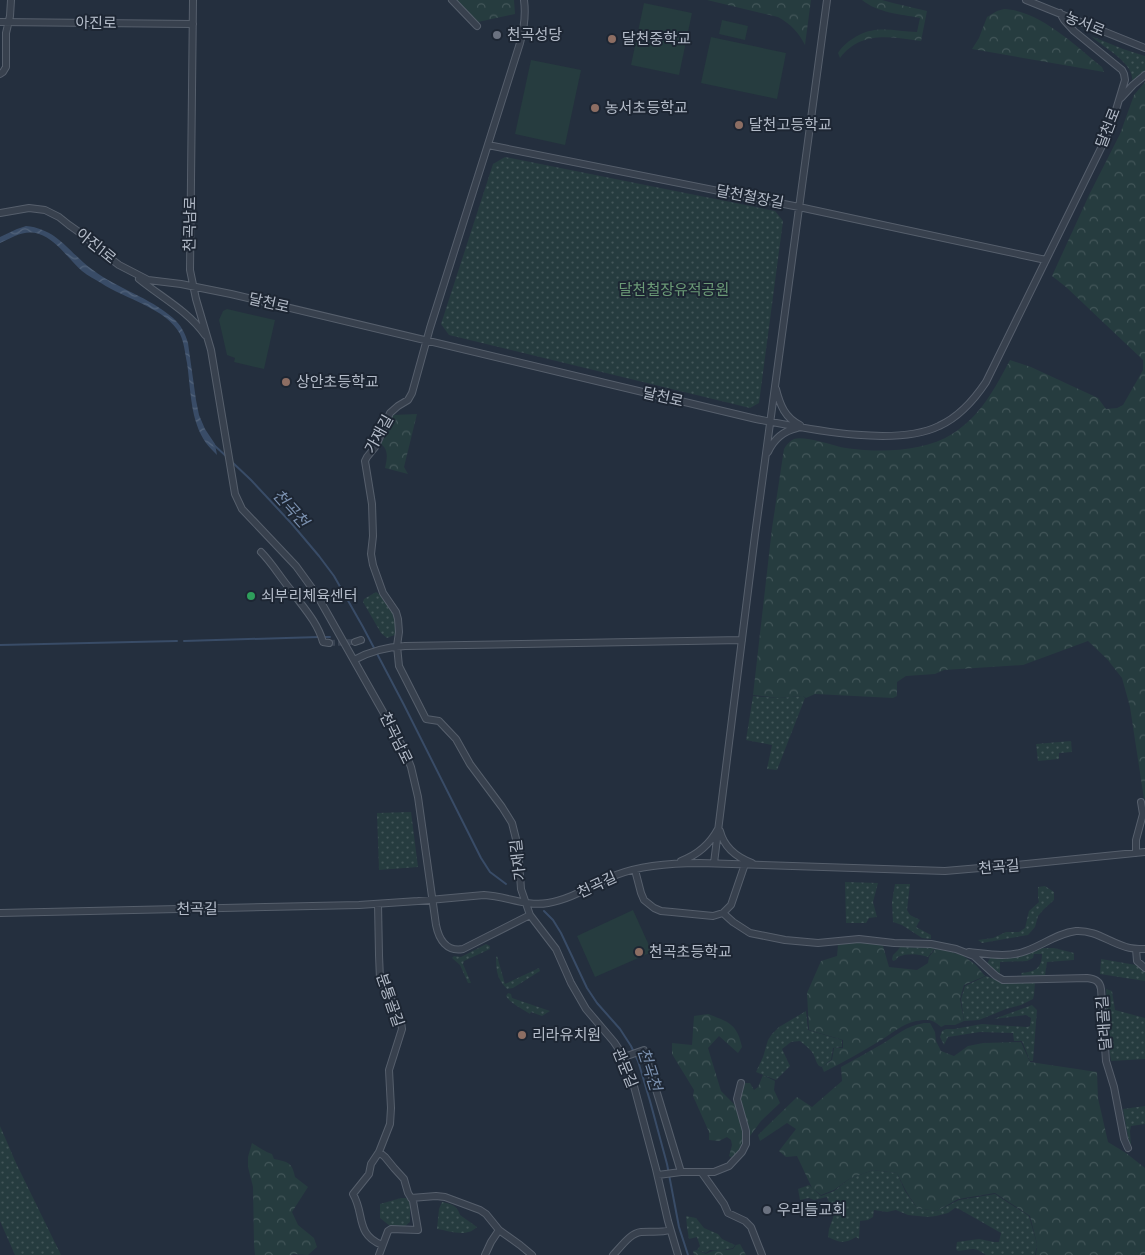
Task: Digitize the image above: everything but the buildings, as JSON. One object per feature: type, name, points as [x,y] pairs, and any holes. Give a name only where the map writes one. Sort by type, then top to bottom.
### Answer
[{"type":"street","points":[[0,74],[6,67],[6,33],[11,12],[11,0]]},
{"type":"street","name":"천곡남로","points":[[193,0],[190,270],[213,359],[235,494],[242,509],[286,555],[317,595],[397,736],[411,767],[418,798],[436,925],[442,941],[448,947],[464,950],[530,915]]},
{"type":"street","points":[[452,0],[477,26]]},
{"type":"street","name":"가재길","points":[[524,0],[522,33],[412,393],[408,400],[390,413],[376,446],[366,457],[365,461],[372,504],[373,536],[371,559],[383,593],[396,612],[398,619],[397,646],[399,666],[425,718],[427,720],[439,721],[456,739],[470,764],[512,823],[518,847],[521,889],[526,904]]},
{"type":"street","points":[[827,0],[799,207],[1046,260]]},
{"type":"street","name":"농서로","points":[[1026,0],[1145,48]]},
{"type":"street","name":"달천로","points":[[193,286],[771,422],[861,435],[920,433],[938,427],[956,416],[986,382],[1112,123],[1125,80],[1124,74],[1122,70],[1074,31],[1060,13]]},
{"type":"street","name":"아진로","points":[[0,22],[193,24]]},
{"type":"street","points":[[1119,101],[1145,75]]},
{"type":"street","name":"달천철장길","points":[[488,145],[799,207],[714,863]]},
{"type":"street","name":"아진1로","points":[[0,213],[36,208],[52,213],[86,237],[119,265],[130,271],[152,281],[193,286]]},
{"type":"street","points":[[130,271],[190,318],[209,342]]},
{"type":"street","points":[[776,383],[778,396],[784,411],[792,420],[803,427]]},
{"type":"street","points":[[766,458],[773,443],[780,436],[790,430],[803,427]]},
{"type":"street","points":[[261,552],[270,561],[311,617],[318,628],[323,642],[330,642]]},
{"type":"street","points":[[354,660],[366,654],[397,646],[742,640]]},
{"type":"street","points":[[1136,853],[1137,835],[1144,816],[1141,802]]},
{"type":"street","points":[[635,870],[672,864],[689,858],[696,854],[712,838],[719,825]]},
{"type":"street","points":[[719,825],[722,838],[729,848],[739,857],[758,865]]},
{"type":"street","name":"천곡길","points":[[672,864],[714,863],[945,870],[1145,852]]},
{"type":"street","points":[[723,913],[732,905],[745,864]]},
{"type":"street","name":"천곡길","points":[[0,913],[378,904],[484,894],[526,904],[542,904],[566,899],[616,875],[635,870],[644,900],[654,908],[661,911],[713,916],[723,913]]},
{"type":"street","name":"분통골길","points":[[378,904],[380,979],[390,996],[402,1029],[389,1070],[392,1108],[390,1124],[366,1178],[353,1194],[356,1198],[360,1217],[367,1235],[374,1242],[382,1246]]},
{"type":"street","name":"관문길","points":[[526,904],[530,915],[556,949],[571,983],[586,1009],[626,1057],[660,1175],[670,1230],[678,1255]]},
{"type":"street","name":"달래골길","points":[[723,913],[750,933],[785,940],[818,943],[859,939],[889,943],[930,944],[963,951],[1014,955],[1032,949],[1061,935],[1076,931],[1092,933],[1126,947],[1145,949]]},
{"type":"street","points":[[1136,949],[1137,962],[1145,968]]},
{"type":"street","name":"달래골길","points":[[963,951],[974,956],[1003,980],[1087,978],[1097,980],[1100,984],[1106,1061],[1114,1087],[1124,1139],[1128,1148]]},
{"type":"street","points":[[626,1057],[644,1050],[679,1173]]},
{"type":"street","points":[[660,1175],[714,1172],[729,1166],[742,1152],[746,1144],[746,1131],[737,1099],[741,1083]]},
{"type":"street","points":[[379,1152],[404,1179],[411,1198],[418,1230],[390,1229],[380,1255]]},
{"type":"street","points":[[702,1173],[724,1204],[728,1213],[745,1220],[751,1227],[762,1255]]},
{"type":"street","points":[[411,1198],[445,1196],[472,1207],[486,1214],[500,1230],[532,1255]]},
{"type":"street","points":[[485,1255],[491,1242],[500,1230]]},
{"type":"street","points":[[613,1255],[630,1237],[638,1232],[670,1230]]},
{"type":"green space","points":[[456,0],[514,0],[515,14],[478,22]]},
{"type":"green space","points":[[707,0],[811,0],[805,45],[794,29],[778,17]]},
{"type":"green space","points":[[862,0],[882,0],[927,11],[921,41],[888,37],[867,39],[848,49],[840,58],[838,53],[845,45],[866,32],[881,30],[917,32],[920,18],[875,8]]},
{"type":"green space","points":[[644,3],[692,13],[679,75],[631,65]]},
{"type":"green space","points":[[1004,9],[1017,11],[1044,22],[1081,49],[1102,67],[1104,72],[972,49],[979,38],[987,17]]},
{"type":"green space","points":[[722,20],[748,26],[745,40],[719,34]]},
{"type":"green space","points":[[1091,36],[1145,56],[1145,71],[1132,81],[1132,74],[1123,61]]},
{"type":"green space","points":[[711,37],[786,53],[777,99],[701,83]]},
{"type":"green space","points":[[531,60],[581,70],[565,145],[515,134]]},
{"type":"green space","points":[[1145,82],[1145,798],[1130,707],[1122,678],[1107,659],[1088,641],[1023,665],[944,670],[935,674],[906,676],[897,682],[897,696],[893,698],[815,694],[806,698],[803,696],[778,698],[753,695],[772,528],[784,449],[791,441],[798,438],[840,447],[882,451],[927,445],[952,434],[971,419],[986,401],[1010,360],[1031,367],[1098,398],[1106,409],[1117,408],[1123,405],[1143,370],[1143,360],[1052,276],[1090,193],[1120,134],[1134,95]]},
{"type":"green space","name":"달천철장유적공원","points":[[505,157],[775,211],[783,221],[759,403],[750,408],[449,335],[441,324],[493,164]]},
{"type":"green space","points":[[227,309],[275,320],[264,369],[234,362],[235,358],[227,355],[219,320],[223,311]]},
{"type":"green space","points":[[417,414],[404,467],[408,474],[385,468],[386,452],[381,444],[393,415]]},
{"type":"green space","points":[[376,592],[397,621],[397,634],[387,638],[381,633],[363,602],[364,599]]},
{"type":"green space","points":[[753,696],[778,698],[803,696],[805,698],[777,770],[767,769],[772,745],[746,740]]},
{"type":"green space","points":[[1071,741],[1072,752],[1059,753],[1059,759],[1038,761],[1036,744]]},
{"type":"green space","points":[[411,812],[418,867],[379,870],[377,813]]},
{"type":"green space","points":[[845,882],[878,883],[873,902],[877,917],[869,918],[866,923],[846,923]]},
{"type":"green space","points":[[895,884],[910,884],[907,910],[910,915],[920,920],[916,927],[931,935],[931,939],[922,938],[902,925],[893,922],[892,902]]},
{"type":"green space","points":[[1045,886],[1054,892],[1054,900],[1038,916],[1035,927],[1028,935],[982,943],[978,940],[993,938],[1006,932],[1019,932],[1025,928],[1029,911],[1039,902],[1038,887]]},
{"type":"green space","points":[[633,910],[652,952],[595,977],[577,936]]},
{"type":"green space","points":[[867,942],[883,946],[889,967],[917,970],[928,963],[929,957],[936,948],[962,955],[976,965],[985,976],[964,985],[960,999],[964,1021],[955,1025],[941,1027],[930,1020],[911,1022],[824,1072],[822,1067],[832,1060],[834,1048],[843,1048],[843,1040],[809,1030],[807,993],[821,961],[837,956],[838,945]]},
{"type":"green space","points":[[486,944],[490,946],[490,949],[464,961],[463,964],[471,983],[468,983],[460,965],[452,958],[454,956],[461,957]]},
{"type":"green space","points":[[900,947],[935,948],[928,957],[909,954],[898,957],[893,961],[893,955]]},
{"type":"green space","points":[[1043,948],[1054,948],[1074,953],[1074,960],[1047,962],[1045,975],[1022,976],[1021,973],[1030,972],[1037,968],[1041,963],[1042,954],[1034,954],[1033,958],[1027,961],[1000,962],[1000,974],[987,964],[990,958],[1022,956]]},
{"type":"green space","points":[[497,956],[505,984],[539,968],[540,971],[513,988],[507,989],[501,982],[497,971]]},
{"type":"green space","points":[[1101,959],[1136,965],[1145,971],[1145,981],[1100,974]]},
{"type":"green space","points":[[986,976],[1004,983],[1035,983],[1033,999],[979,1020],[964,1021],[961,999],[965,986]]},
{"type":"green space","points":[[1106,989],[1112,991],[1115,1010],[1145,1018],[1145,1059],[1111,1061]]},
{"type":"green space","points":[[508,993],[511,994],[512,998],[550,1011],[542,1016],[531,1012],[530,1014],[511,1002],[506,996]]},
{"type":"green space","points":[[1032,1005],[1037,1010],[1033,1061],[1030,1061],[1022,1041],[1014,1041],[1013,1033],[980,1032],[948,1037],[944,1045],[940,1037],[942,1031],[946,1029],[982,1024],[1030,1026],[1031,1018],[1026,1015],[994,1019]]},
{"type":"green space","points":[[806,1011],[808,1030],[842,1040],[842,1047],[833,1048],[831,1060],[822,1067],[819,1066],[811,1051],[800,1041],[791,1042],[782,1049],[790,1066],[776,1080],[756,1072],[772,1034],[779,1027]]},
{"type":"green space","points":[[708,1014],[731,1024],[740,1039],[742,1047],[738,1053],[719,1036],[708,1048],[721,1091],[736,1106],[744,1132],[744,1144],[734,1159],[729,1156],[732,1145],[731,1140],[727,1137],[719,1141],[709,1140],[709,1132],[693,1096],[694,1090],[672,1054],[672,1043],[692,1045],[694,1016]]},
{"type":"green space","points":[[924,1023],[930,1023],[941,1051],[954,1056],[968,1046],[983,1043],[1021,1042],[1030,1062],[1097,1072],[1098,1098],[1108,1142],[1145,1168],[1145,1255],[1036,1255],[1037,1244],[1030,1216],[995,1193],[958,1199],[937,1211],[917,1208],[897,1173],[873,1170],[849,1179],[834,1190],[821,1195],[812,1188],[797,1156],[786,1157],[779,1151],[796,1129],[787,1123],[760,1141],[758,1135],[797,1097],[812,1107],[842,1081],[841,1067],[907,1029]]},
{"type":"green space","points":[[763,1075],[775,1081],[774,1090],[780,1103],[748,1137],[741,1109],[740,1095],[745,1083],[750,1083],[754,1090],[758,1087]]},
{"type":"green space","points":[[1145,1106],[1145,1124],[1131,1126],[1131,1145],[1129,1143],[1123,1109]]},
{"type":"green space","points":[[0,1126],[61,1255],[15,1255],[0,1221]]},
{"type":"green space","points":[[252,1143],[272,1154],[274,1159],[289,1164],[295,1177],[308,1187],[292,1212],[298,1225],[314,1238],[317,1247],[308,1255],[255,1255],[253,1187],[248,1167],[248,1157]]},
{"type":"green space","points":[[873,1170],[897,1173],[905,1191],[917,1208],[937,1211],[959,1200],[995,1194],[1029,1216],[1037,1244],[1035,1255],[986,1255],[973,1249],[958,1251],[956,1249],[957,1242],[979,1239],[999,1242],[1001,1233],[955,1208],[948,1213],[928,1217],[908,1215],[896,1210],[887,1212],[874,1210],[873,1217],[860,1221],[859,1239],[856,1237],[842,1242],[828,1237],[834,1215],[827,1197],[814,1200],[809,1198],[800,1200],[798,1189],[809,1185],[821,1196],[834,1191],[849,1179]]},
{"type":"green space","points":[[406,1198],[410,1201],[410,1222],[404,1227],[390,1226],[380,1218],[380,1204]]},
{"type":"green space","points":[[442,1202],[453,1206],[460,1215],[477,1227],[463,1233],[437,1229],[439,1209]]},
{"type":"green space","points":[[686,1216],[696,1218],[704,1228],[735,1245],[733,1248],[719,1251],[710,1250],[706,1253],[697,1250],[700,1246],[697,1237],[689,1239]]},
{"type":"green space","points":[[740,1244],[746,1255],[694,1255],[693,1251],[697,1250],[706,1254],[733,1249],[736,1245]]},
{"type":"water","points":[[26,226],[37,228],[55,237],[103,277],[154,304],[178,323],[188,343],[199,415],[205,429],[215,444],[217,455],[206,443],[197,425],[183,344],[180,334],[174,325],[155,311],[111,289],[87,274],[51,240],[39,234],[24,233],[0,243],[0,237]]},
{"type":"waterway","name":"천곡천","points":[[214,445],[227,457]]},
{"type":"waterway","name":"천곡천","points":[[232,462],[292,524],[334,576],[404,705],[481,858],[490,872],[506,884]]},
{"type":"waterway","points":[[184,641],[319,637]]},
{"type":"waterway","points":[[325,637],[330,637]]},
{"type":"waterway","points":[[0,645],[177,641]]},
{"type":"waterway","name":"천곡천","points":[[544,911],[553,920],[561,933],[587,988],[597,1003],[620,1029],[638,1061],[667,1164],[679,1227],[688,1255]]},
{"type":"tunnel","points":[[329,643],[355,642]]},
{"type":"place","name":"천곡성당","points":[[497,35]]},
{"type":"place","name":"달천중학교","points":[[612,39]]},
{"type":"place","name":"농서초등학교","points":[[595,108]]},
{"type":"place","name":"달천고등학교","points":[[739,125]]},
{"type":"place","name":"상안초등학교","points":[[286,382]]},
{"type":"place","name":"쇠부리체육센터","points":[[251,596]]},
{"type":"place","name":"천곡초등학교","points":[[639,952]]},
{"type":"place","name":"리라유치원","points":[[522,1035]]},
{"type":"place","name":"우리들교회","points":[[767,1210]]}]
